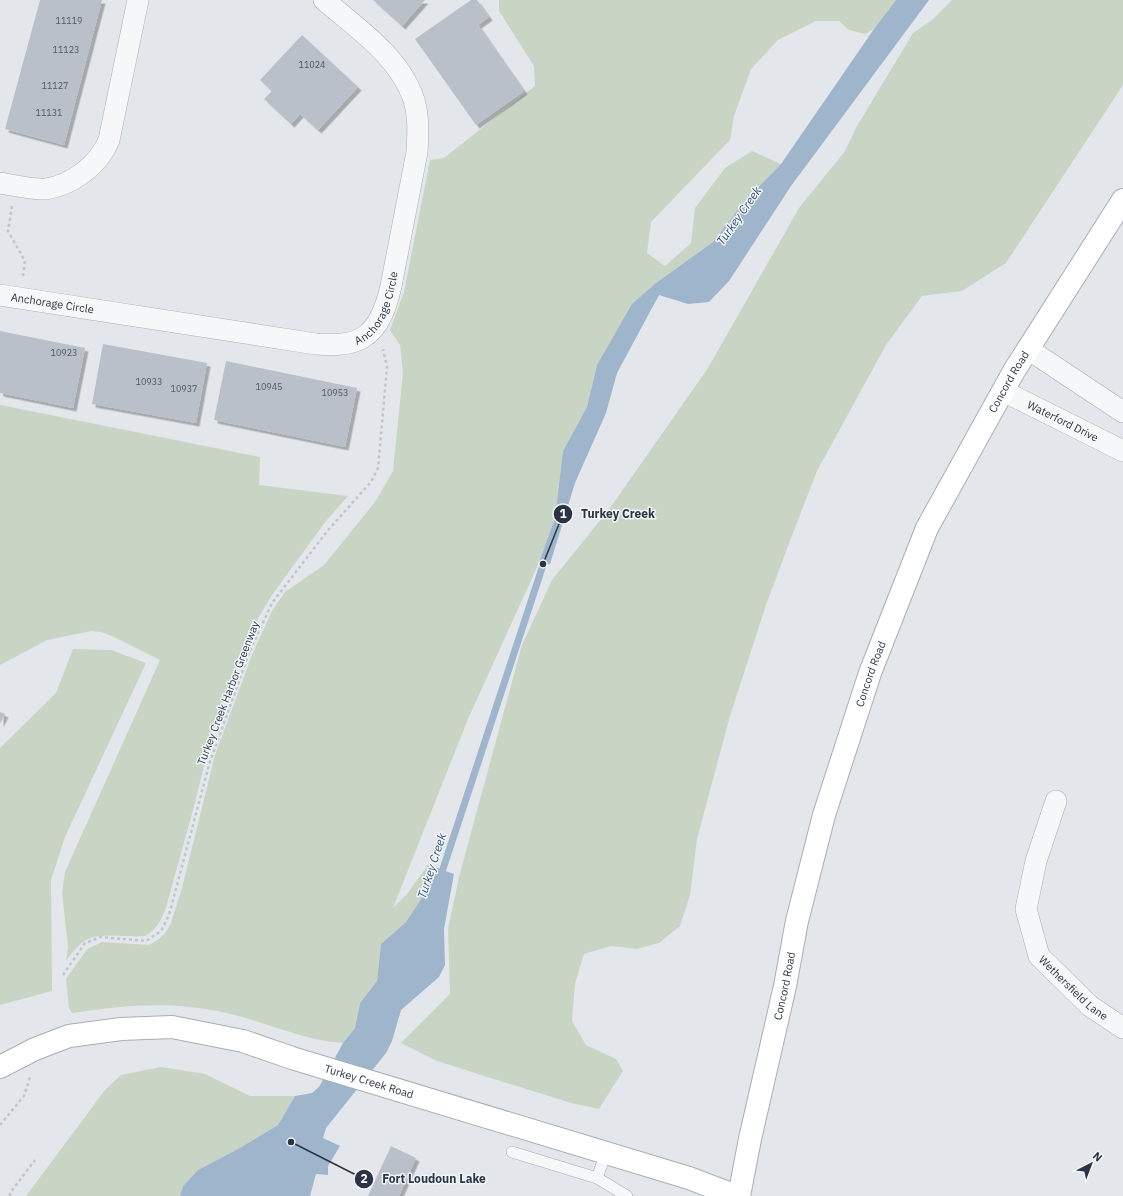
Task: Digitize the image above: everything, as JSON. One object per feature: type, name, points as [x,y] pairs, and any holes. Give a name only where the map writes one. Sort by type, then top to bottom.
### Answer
[{"type":"main road","name":"Concord Road","points":[[737,1196],[785,986],[797,921],[824,815],[865,688],[927,528],[1028,349],[1123,200]]},
{"type":"main road","name":"Turkey Creek Road","points":[[0,1067],[35,1049],[69,1036],[121,1029],[172,1027],[243,1041],[292,1058],[689,1178],[737,1196]]},
{"type":"street","points":[[8,184],[44,189],[62,185],[76,178],[85,171],[105,150],[109,140],[138,0]]},
{"type":"street","name":"Anchorage Circle","points":[[0,295],[316,344],[329,345],[362,339],[382,316],[391,286],[417,152],[417,114],[414,100],[407,85],[390,59],[376,44],[324,0]]},
{"type":"street","points":[[1028,349],[1123,412]]},
{"type":"street","name":"Waterford Drive","points":[[1003,391],[1123,451]]},
{"type":"street","name":"Wethersfield Lane","points":[[1056,801],[1036,861],[1026,909],[1039,956],[1090,1006],[1123,1028]]},
{"type":"lane","points":[[512,1152],[597,1178],[627,1196]]},
{"type":"lane","points":[[597,1178],[606,1153]]},
{"type":"path","points":[[8,184],[8,231],[25,261],[22,283]]},
{"type":"path","name":"Turkey Creek Harbor Greenway","points":[[63,975],[85,943],[102,937],[146,941],[161,932],[169,915],[209,765],[250,653],[272,603],[329,529],[370,482],[378,468],[387,367],[381,343],[370,331]]},
{"type":"path","points":[[0,1125],[24,1096],[33,1070],[35,1049]]},
{"type":"path","points":[[10,1196],[10,1193],[35,1160]]},
{"type":"green space","points":[[499,0],[896,0],[874,29],[865,34],[849,30],[839,21],[816,21],[778,40],[751,69],[734,116],[730,140],[651,222],[647,253],[665,266],[691,243],[695,208],[725,168],[752,151],[781,164],[743,203],[713,242],[656,283],[597,365],[587,407],[563,451],[555,518],[538,565],[468,719],[393,908],[407,894],[428,865],[423,896],[406,922],[381,944],[377,981],[360,1003],[355,1028],[343,1043],[315,1039],[238,1016],[194,1007],[159,1005],[107,1008],[72,1013],[69,1008],[66,979],[87,949],[102,942],[149,945],[159,939],[166,932],[171,923],[182,888],[215,755],[252,655],[272,611],[285,592],[324,565],[375,502],[393,471],[403,372],[400,345],[390,330],[404,292],[430,160],[444,158],[535,86],[534,66],[499,11]]},
{"type":"green space","points":[[952,0],[1123,0],[1123,85],[1006,263],[962,291],[922,296],[886,345],[817,471],[766,605],[730,716],[697,839],[690,895],[680,926],[659,943],[637,949],[611,946],[584,954],[575,984],[572,1021],[586,1045],[616,1059],[623,1071],[599,1109],[571,1103],[437,1061],[401,1043],[450,994],[448,929],[459,877],[522,645],[552,580],[610,508],[708,368],[799,208],[845,151],[857,126],[913,33],[932,20]]},
{"type":"green space","points":[[0,405],[260,457],[259,485],[348,496],[326,521],[272,595],[256,622],[238,663],[211,737],[195,803],[164,914],[153,930],[145,936],[98,936],[86,940],[66,961],[68,947],[62,893],[65,872],[160,660],[112,636],[101,632],[91,631],[47,640],[0,665]]},
{"type":"green space","points":[[73,649],[111,650],[146,663],[65,837],[51,880],[52,991],[0,1005],[0,748],[56,693]]},
{"type":"green space","points":[[161,1067],[205,1074],[250,1096],[295,1096],[278,1125],[238,1149],[198,1170],[183,1186],[180,1196],[26,1196],[105,1090],[121,1075]]},
{"type":"water","points":[[896,0],[929,0],[791,186],[729,281],[709,302],[688,304],[659,295],[617,373],[606,413],[575,483],[550,564],[538,565],[555,518],[563,451],[587,407],[597,365],[632,304],[656,283],[713,242],[743,203],[781,164],[874,29]]},
{"type":"water","points":[[428,865],[454,874],[444,929],[445,965],[439,977],[401,1010],[392,1041],[386,1053],[326,1128],[323,1138],[340,1146],[328,1166],[328,1175],[316,1174],[310,1196],[180,1196],[183,1186],[198,1170],[238,1149],[278,1125],[295,1096],[312,1093],[319,1087],[343,1043],[355,1028],[360,1003],[377,981],[381,944],[406,922],[423,896]]},
{"type":"building","points":[[40,0],[102,0],[64,145],[5,129]]},
{"type":"building","points":[[373,0],[425,0],[402,26]]},
{"type":"building","points":[[471,0],[477,0],[489,17],[478,25],[524,91],[476,125],[415,39]]},
{"type":"building","points":[[302,35],[358,87],[318,130],[300,114],[291,124],[264,99],[272,91],[260,80]]},
{"type":"building","points":[[0,331],[85,348],[73,408],[0,393]]},
{"type":"building","points":[[103,344],[207,363],[196,423],[92,404]]},
{"type":"building","points":[[226,361],[357,388],[345,447],[214,420]]},
{"type":"building","points":[[0,712],[5,714],[0,724]]},
{"type":"building","points":[[391,1146],[416,1158],[399,1196],[368,1196]]},
{"type":"waterway","name":"Turkey Creek","points":[[440,878],[546,556]]},
{"type":"place","name":"Turkey Creek","points":[[543,564]]},
{"type":"place","name":"Fort Loudoun Lake","points":[[291,1142]]}]
